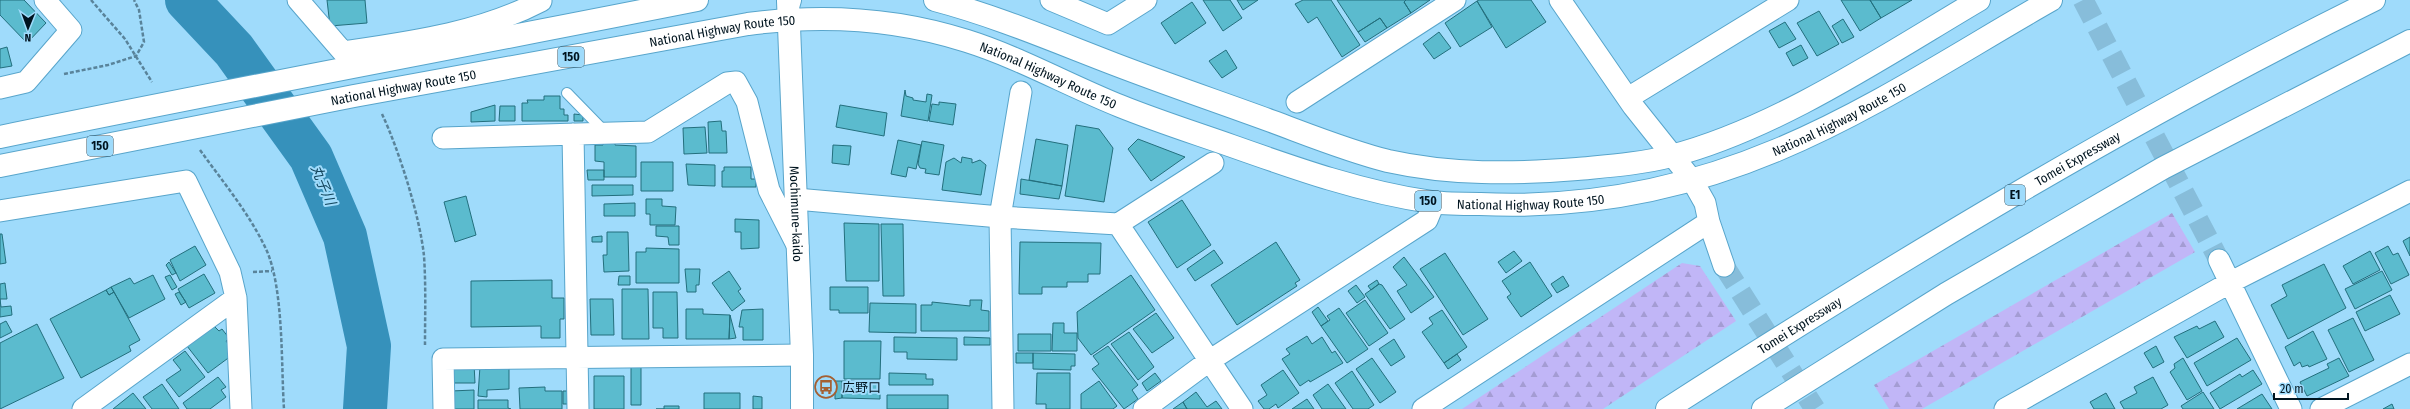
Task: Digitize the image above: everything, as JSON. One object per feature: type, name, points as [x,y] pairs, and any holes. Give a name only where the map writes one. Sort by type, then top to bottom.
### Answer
[{"type":"main road","name":"150","points":[[0,137],[344,64],[697,0]]},
{"type":"main road","points":[[935,0],[981,12],[1117,65],[1324,141],[1385,160],[1434,170],[1474,173],[1528,173],[1621,165],[1670,156],[1739,132],[1823,92],[1979,0]]},
{"type":"main road","name":"National Highway Route 150","points":[[0,166],[363,95],[789,5],[826,17],[870,20],[922,29],[970,42],[1122,107],[1328,180],[1434,203],[1509,206],[1580,203],[1636,194],[1692,180],[1749,162],[1832,124],[2051,0]]},
{"type":"main road","name":"Tomei Expressway","points":[[1666,409],[1962,224],[2139,124],[2374,0]]},
{"type":"main road","name":"Mochimune-kaido","points":[[789,5],[802,355],[802,409]]},
{"type":"main road","points":[[1762,409],[1946,294],[2163,168],[2410,41]]},
{"type":"street","points":[[0,88],[26,82],[71,30],[45,0]]},
{"type":"street","points":[[298,0],[344,64],[491,23],[518,12],[541,0]]},
{"type":"street","points":[[1051,0],[1108,24],[1146,0]]},
{"type":"street","points":[[1298,102],[1454,0]]},
{"type":"street","points":[[1560,0],[1670,156],[1692,180],[1705,203],[1709,222],[1724,266]]},
{"type":"street","points":[[1628,98],[1788,0]]},
{"type":"street","points":[[442,138],[648,132],[727,83],[736,82],[747,102],[769,190],[798,247]]},
{"type":"street","points":[[1003,409],[1000,217],[1021,92]]},
{"type":"street","points":[[573,134],[578,409]]},
{"type":"street","points":[[796,199],[1000,217],[1118,224],[1213,163]]},
{"type":"street","points":[[0,211],[186,181],[230,272],[236,298],[241,409]]},
{"type":"street","points":[[2005,409],[2231,282],[2410,191]]},
{"type":"street","points":[[1144,409],[1210,361],[1427,220],[1434,203]]},
{"type":"street","points":[[1423,409],[1709,222]]},
{"type":"street","points":[[1118,224],[1242,409]]},
{"type":"street","points":[[2219,260],[2231,282],[2291,409]]},
{"type":"street","points":[[83,409],[236,298]]},
{"type":"street","points":[[444,409],[443,359],[802,355]]},
{"type":"street","points":[[2321,409],[2410,364]]},
{"type":"lane","points":[[566,93],[606,133]]},
{"type":"path","points":[[91,0],[126,39],[156,88]]},
{"type":"path","points":[[63,74],[108,65],[136,56],[144,42],[139,10],[134,0]]},
{"type":"path","points":[[363,95],[385,121],[418,222],[424,256],[425,347]]},
{"type":"path","points":[[198,148],[248,217],[267,250],[278,292],[284,409]]},
{"type":"green space","points":[[2172,213],[2195,252],[1922,409],[1889,409],[1874,385]]},
{"type":"green space","points":[[1682,263],[1700,266],[1736,321],[1603,409],[1462,409]]},
{"type":"building","points":[[0,0],[24,0],[46,23],[27,43],[0,15]]},
{"type":"building","points":[[327,0],[365,0],[367,23],[330,26]]},
{"type":"building","points":[[1203,0],[1230,0],[1242,18],[1223,31]]},
{"type":"building","points":[[1237,0],[1258,0],[1243,10]]},
{"type":"building","points":[[1303,0],[1331,0],[1360,45],[1342,57],[1317,17],[1308,23],[1295,4]]},
{"type":"building","points":[[1337,0],[1406,0],[1404,2],[1411,13],[1387,28],[1380,18],[1358,32]]},
{"type":"building","points":[[1406,0],[1430,0],[1411,13],[1404,2]]},
{"type":"building","points":[[1531,0],[1546,22],[1506,48],[1477,1]]},
{"type":"building","points":[[1841,0],[1870,0],[1881,18],[1860,31]]},
{"type":"building","points":[[1870,0],[1912,0],[1881,18]]},
{"type":"building","points":[[1477,1],[1492,27],[1460,47],[1445,23]]},
{"type":"building","points":[[1192,2],[1206,23],[1175,44],[1161,23]]},
{"type":"building","points":[[1819,11],[1839,44],[1817,56],[1797,23]]},
{"type":"building","points":[[1380,18],[1387,28],[1365,42],[1358,32]]},
{"type":"building","points":[[1843,19],[1854,37],[1842,43],[1832,26]]},
{"type":"building","points":[[1785,22],[1796,39],[1779,48],[1769,31]]},
{"type":"building","points":[[1439,32],[1451,48],[1434,59],[1423,44]]},
{"type":"building","points":[[1801,45],[1808,58],[1793,66],[1786,53]]},
{"type":"building","points":[[7,47],[12,66],[0,68],[0,49]]},
{"type":"building","points":[[1226,50],[1237,68],[1222,78],[1209,61]]},
{"type":"building","points":[[905,90],[906,96],[913,98],[913,100],[926,102],[927,94],[932,95],[928,121],[901,116]]},
{"type":"building","points":[[544,96],[560,96],[560,109],[564,109],[564,115],[568,115],[568,121],[522,121],[522,103],[528,103],[527,100],[544,100]]},
{"type":"building","points":[[939,102],[956,104],[953,125],[929,121],[932,104],[939,105]]},
{"type":"building","points":[[495,105],[495,121],[471,122],[471,112]]},
{"type":"building","points":[[840,105],[887,113],[884,136],[836,127]]},
{"type":"building","points":[[500,106],[515,106],[515,121],[499,121]]},
{"type":"building","points":[[574,114],[583,115],[583,121],[574,121]]},
{"type":"building","points":[[721,121],[722,131],[726,131],[727,153],[709,153],[708,122]]},
{"type":"building","points":[[1076,125],[1099,129],[1113,148],[1104,202],[1065,196]]},
{"type":"building","points":[[705,127],[707,153],[684,154],[683,128]]},
{"type":"building","points":[[1036,139],[1068,145],[1062,186],[1029,180]]},
{"type":"building","points":[[1138,139],[1185,157],[1151,181],[1128,149]]},
{"type":"building","points":[[898,140],[921,145],[916,169],[908,167],[906,177],[891,174]]},
{"type":"building","points":[[603,141],[615,141],[615,145],[636,146],[636,177],[604,177],[604,162],[595,161],[595,145],[603,145]]},
{"type":"building","points":[[922,141],[944,145],[939,175],[925,173],[926,169],[920,168],[918,164]]},
{"type":"building","points":[[833,145],[851,146],[849,165],[832,163]]},
{"type":"building","points":[[962,157],[972,159],[972,163],[980,160],[986,165],[981,195],[942,190],[946,162],[954,158],[961,163]]},
{"type":"building","points":[[641,162],[673,162],[673,191],[641,191]]},
{"type":"building","points":[[686,164],[715,165],[715,186],[688,185]]},
{"type":"building","points":[[724,167],[751,167],[751,179],[756,179],[756,187],[722,187],[722,171],[724,171]]},
{"type":"building","points":[[587,170],[604,170],[604,180],[588,180]]},
{"type":"building","points":[[1021,179],[1062,186],[1059,199],[1020,194]]},
{"type":"building","points":[[592,185],[633,185],[633,195],[592,196]]},
{"type":"building","points":[[466,196],[476,235],[455,242],[444,202]]},
{"type":"building","points":[[646,199],[662,199],[662,206],[676,207],[675,225],[650,225],[650,214],[646,214]]},
{"type":"building","points":[[1182,200],[1211,245],[1177,268],[1148,222]]},
{"type":"building","points":[[635,203],[635,216],[604,216],[604,204]]},
{"type":"building","points":[[735,219],[759,220],[759,248],[741,249],[741,232],[735,232]]},
{"type":"building","points":[[844,223],[879,224],[879,281],[846,281]]},
{"type":"building","points":[[881,224],[903,224],[904,296],[883,296]]},
{"type":"building","points":[[656,226],[679,226],[679,245],[669,245],[668,237],[656,236]]},
{"type":"building","points":[[607,232],[628,232],[629,271],[604,272],[603,255],[607,255]]},
{"type":"building","points":[[0,234],[2,234],[6,263],[0,264]]},
{"type":"building","points":[[602,236],[602,242],[592,242],[592,237]]},
{"type":"building","points":[[2410,237],[2410,256],[2403,241]]},
{"type":"building","points":[[1020,242],[1101,243],[1100,274],[1088,274],[1088,282],[1067,282],[1067,287],[1042,287],[1042,294],[1019,294]]},
{"type":"building","points":[[1276,242],[1300,280],[1295,283],[1297,286],[1237,325],[1211,285]]},
{"type":"building","points":[[195,246],[206,265],[180,281],[170,260]]},
{"type":"building","points":[[2388,246],[2393,255],[2398,253],[2409,275],[2391,284],[2375,253]]},
{"type":"building","points":[[646,248],[679,249],[679,283],[636,283],[636,252],[646,252]]},
{"type":"building","points":[[1214,250],[1223,263],[1195,281],[1187,269]]},
{"type":"building","points":[[1514,251],[1522,261],[1506,273],[1498,262]]},
{"type":"building","points":[[2370,251],[2380,270],[2353,284],[2343,266]]},
{"type":"building","points":[[1445,253],[1488,319],[1463,335],[1420,269]]},
{"type":"building","points":[[1404,257],[1434,297],[1411,313],[1397,291],[1407,285],[1393,267]]},
{"type":"building","points":[[169,262],[176,273],[172,275],[166,265]]},
{"type":"building","points":[[1530,262],[1552,296],[1521,317],[1507,297],[1511,294],[1502,281]]},
{"type":"building","points":[[2324,264],[2346,308],[2288,339],[2271,305],[2287,296],[2282,285]]},
{"type":"building","points":[[685,269],[700,269],[699,285],[696,285],[696,292],[687,292]]},
{"type":"building","points":[[729,271],[741,289],[738,291],[745,301],[732,311],[712,283]]},
{"type":"building","points":[[2382,271],[2392,290],[2355,309],[2345,289]]},
{"type":"building","points":[[204,274],[215,293],[189,308],[178,289]]},
{"type":"building","points":[[153,275],[165,299],[129,318],[111,287],[130,278],[134,284]]},
{"type":"building","points":[[170,275],[177,287],[172,290],[165,277]]},
{"type":"building","points":[[1131,275],[1155,310],[1091,355],[1078,338],[1077,312]]},
{"type":"building","points":[[619,276],[630,276],[630,285],[618,285]]},
{"type":"building","points":[[1563,276],[1569,286],[1557,293],[1551,284]]},
{"type":"building","points":[[552,280],[552,298],[564,298],[564,319],[560,319],[560,338],[541,338],[541,326],[471,327],[471,281]]},
{"type":"building","points":[[1377,280],[1379,284],[1371,290],[1368,286]]},
{"type":"building","points":[[5,283],[7,299],[0,299],[0,284]]},
{"type":"building","points":[[1379,284],[1382,285],[1405,319],[1390,329],[1365,294]]},
{"type":"building","points":[[1356,285],[1365,297],[1357,303],[1348,291]]},
{"type":"building","points":[[111,287],[114,292],[109,295],[106,290]]},
{"type":"building","points":[[830,287],[868,287],[868,313],[839,313],[839,310],[830,310]]},
{"type":"building","points":[[622,289],[648,289],[649,339],[622,339]]},
{"type":"building","points":[[106,290],[109,295],[114,292],[140,340],[129,346],[131,351],[81,378],[50,319]]},
{"type":"building","points":[[179,292],[186,302],[181,305],[175,294]]},
{"type":"building","points":[[653,292],[677,292],[678,338],[663,338],[663,328],[653,328]]},
{"type":"building","points":[[2390,295],[2400,314],[2365,331],[2356,312]]},
{"type":"building","points":[[0,299],[1,307],[11,306],[12,315],[0,317]]},
{"type":"building","points":[[590,299],[613,299],[614,335],[591,335]]},
{"type":"building","points":[[970,300],[982,300],[981,310],[989,311],[989,331],[921,331],[921,305],[932,305],[932,302],[970,306]]},
{"type":"building","points":[[1365,300],[1388,333],[1369,346],[1346,313]]},
{"type":"building","points":[[870,303],[916,304],[916,333],[869,332]]},
{"type":"building","points":[[1318,307],[1328,321],[1321,326],[1312,312]]},
{"type":"building","points":[[1339,308],[1368,349],[1347,363],[1321,326],[1330,320],[1327,316]]},
{"type":"building","points":[[686,309],[703,309],[703,314],[730,315],[729,339],[686,339]]},
{"type":"building","points":[[763,309],[763,340],[743,340],[743,327],[739,327],[742,310]]},
{"type":"building","points":[[1442,310],[1467,347],[1444,363],[1422,332],[1433,324],[1429,318]]},
{"type":"building","points":[[1156,313],[1174,338],[1152,353],[1133,329]]},
{"type":"building","points":[[730,315],[736,338],[729,339]]},
{"type":"building","points":[[2353,318],[2374,360],[2349,372],[2328,330]]},
{"type":"building","points":[[6,321],[12,332],[0,338],[0,324]]},
{"type":"building","points":[[2215,321],[2224,337],[2187,358],[2174,337],[2197,326],[2199,329]]},
{"type":"building","points":[[1053,323],[1064,323],[1064,333],[1077,333],[1077,351],[1052,351]]},
{"type":"building","points":[[37,324],[64,378],[0,409],[0,343]]},
{"type":"building","points":[[213,325],[219,331],[222,329],[229,338],[226,341],[235,353],[208,373],[187,346]]},
{"type":"building","points":[[2313,331],[2327,359],[2309,367],[2308,365],[2302,367],[2300,362],[2294,366],[2285,347]]},
{"type":"building","points":[[1129,332],[1154,367],[1138,380],[1111,344]]},
{"type":"building","points":[[1018,334],[1051,334],[1051,351],[1018,351]]},
{"type":"building","points":[[1307,336],[1312,344],[1322,337],[1332,353],[1335,351],[1343,363],[1300,386],[1282,359],[1290,354],[1286,349]]},
{"type":"building","points":[[894,337],[957,338],[957,360],[907,359],[907,352],[894,352]]},
{"type":"building","points":[[964,337],[990,338],[990,345],[964,345]]},
{"type":"building","points":[[2237,338],[2251,360],[2207,386],[2194,363]]},
{"type":"building","points":[[1394,339],[1405,357],[1391,366],[1379,349]]},
{"type":"building","points":[[844,341],[881,341],[880,379],[844,379]]},
{"type":"building","points":[[1108,346],[1138,385],[1132,390],[1138,399],[1124,409],[1092,369],[1099,364],[1093,356]]},
{"type":"building","points":[[2156,346],[2164,362],[2153,368],[2144,353]]},
{"type":"building","points":[[185,351],[205,377],[179,397],[166,380],[181,370],[173,360]]},
{"type":"building","points":[[1016,353],[1033,353],[1033,363],[1016,363]]},
{"type":"building","points":[[1033,353],[1075,354],[1075,366],[1071,366],[1071,370],[1033,369]]},
{"type":"building","points":[[1457,354],[1461,360],[1448,369],[1444,363]]},
{"type":"building","points":[[1372,358],[1396,392],[1380,403],[1356,369]]},
{"type":"building","points":[[2183,358],[2202,391],[2187,400],[2170,372],[2175,368],[2174,364]]},
{"type":"building","points":[[2339,358],[2349,376],[2307,396],[2300,382],[2329,368],[2327,364]]},
{"type":"building","points":[[641,363],[641,405],[631,405],[631,364]]},
{"type":"building","points":[[474,364],[475,383],[452,383],[452,365]]},
{"type":"building","points":[[480,366],[509,366],[509,389],[487,390],[487,397],[478,396]]},
{"type":"building","points":[[1283,370],[1299,393],[1278,408],[1276,404],[1269,409],[1264,409],[1258,401],[1267,395],[1261,385]]},
{"type":"building","points":[[2253,370],[2262,384],[2220,409],[2210,393],[2240,374],[2242,377]]},
{"type":"building","points":[[1352,371],[1374,405],[1368,409],[1353,409],[1335,383]]},
{"type":"building","points":[[889,373],[926,374],[926,379],[933,379],[933,385],[889,385]]},
{"type":"building","points":[[1037,373],[1070,373],[1070,409],[1046,409],[1046,404],[1036,404]]},
{"type":"building","points":[[1155,373],[1161,381],[1147,391],[1142,383]]},
{"type":"building","points":[[594,376],[624,376],[624,409],[594,409]]},
{"type":"building","points":[[218,377],[226,387],[221,390],[226,397],[210,409],[187,409],[183,403]]},
{"type":"building","points":[[2153,377],[2168,405],[2161,409],[2124,409],[2120,402],[2137,393],[2134,387]]},
{"type":"building","points":[[835,381],[842,381],[842,398],[835,399]]},
{"type":"building","points":[[842,381],[880,382],[880,399],[842,398]]},
{"type":"building","points":[[1099,381],[1117,406],[1113,409],[1081,409],[1081,394]]},
{"type":"building","points":[[162,384],[179,409],[152,409],[143,397]]},
{"type":"building","points":[[1328,384],[1346,409],[1322,409],[1313,395]]},
{"type":"building","points":[[545,387],[545,391],[562,391],[562,409],[520,409],[519,388]]},
{"type":"building","points":[[474,390],[474,409],[451,409],[451,391]]},
{"type":"building","points":[[563,391],[568,391],[568,404],[563,404]]},
{"type":"building","points":[[1196,392],[1207,407],[1216,401],[1222,409],[1187,409],[1183,402]]},
{"type":"building","points":[[2203,392],[2214,409],[2183,409],[2181,406]]},
{"type":"building","points":[[133,393],[146,409],[113,409]]},
{"type":"building","points":[[704,393],[740,393],[740,409],[704,409]]},
{"type":"building","points":[[2106,393],[2115,409],[2094,409],[2090,402]]},
{"type":"building","points":[[2262,394],[2272,409],[2237,409]]},
{"type":"building","points":[[887,395],[948,395],[948,409],[887,409]]},
{"type":"building","points":[[753,396],[762,397],[762,409],[753,409]]},
{"type":"building","points":[[1307,399],[1314,409],[1292,409]]},
{"type":"building","points":[[478,400],[508,400],[508,408],[511,409],[478,409]]},
{"type":"building","points":[[1183,402],[1187,409],[1173,409]]},
{"type":"building","points":[[2392,404],[2394,409],[2383,409]]},
{"type":"building","points":[[664,406],[679,406],[679,409],[664,409]]},
{"type":"waterway","name":"丸子川","points":[[187,0],[234,50],[311,157],[345,236],[369,346],[365,409]]},
{"type":"tunnel","points":[[2083,0],[2219,260]]},
{"type":"tunnel","points":[[1724,266],[1815,409]]},
{"type":"place","name":"広野口","points":[[826,387]]}]
